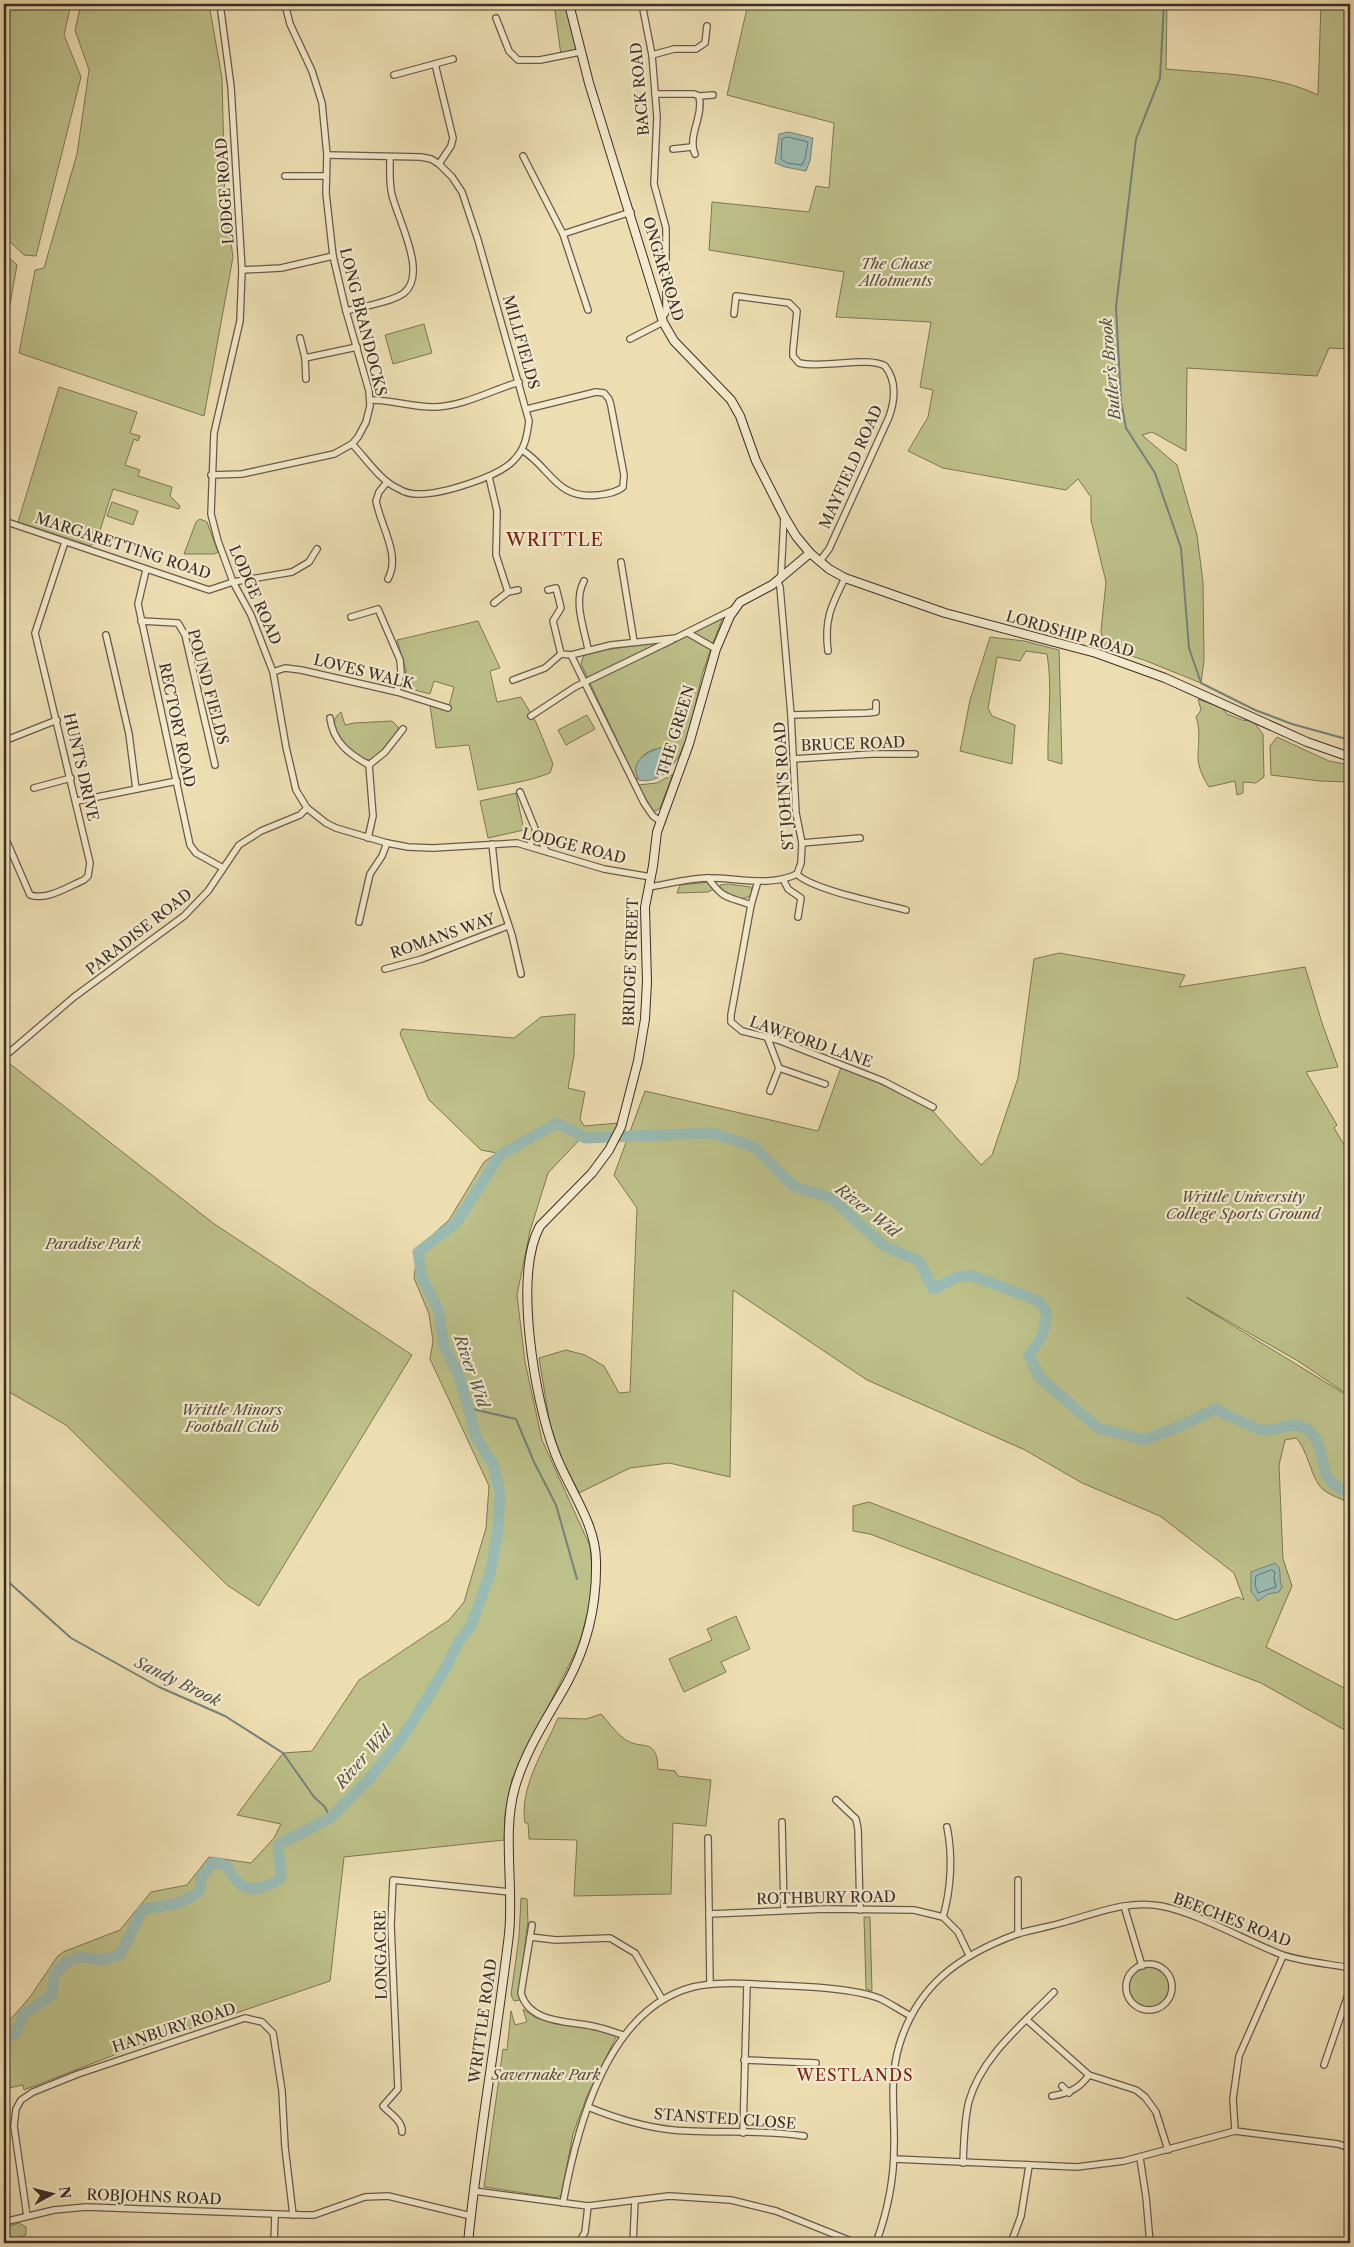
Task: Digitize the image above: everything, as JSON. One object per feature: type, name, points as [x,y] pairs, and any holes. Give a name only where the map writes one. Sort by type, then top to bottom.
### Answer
[{"type":"street","name":"LODGE ROAD","points":[[220,4],[231,87],[242,270],[240,321],[214,434],[211,514],[218,541],[233,582],[251,615],[273,672],[290,769],[296,790],[307,808],[336,828],[387,843],[416,848],[517,843],[530,845],[650,882],[708,878],[758,881],[783,879],[797,874]]},
{"type":"street","name":"LONG BRANDOCKS","points":[[286,4],[290,24],[312,70],[319,92],[324,116],[327,215],[333,256],[346,312],[371,400],[366,422],[352,444]]},
{"type":"street","name":"ONGAR ROAD","points":[[569,4],[580,52],[663,321],[674,341],[731,400],[740,416],[756,461],[784,516],[796,536],[810,552]]},
{"type":"street","name":"BACK ROAD","points":[[642,4],[652,55],[658,130],[654,184],[664,218],[667,246],[666,312],[663,321]]},
{"type":"street","points":[[496,18],[509,51],[518,60],[540,60],[580,52]]},
{"type":"street","points":[[652,55],[674,50],[696,49],[705,43],[707,26]]},
{"type":"street","points":[[394,75],[453,59]]},
{"type":"street","points":[[326,155],[421,157],[439,164],[451,146],[453,138],[435,64]]},
{"type":"street","points":[[655,94],[713,95]]},
{"type":"street","points":[[695,154],[692,147],[700,112],[699,96]]},
{"type":"street","points":[[673,149],[692,147]]},
{"type":"street","points":[[523,156],[563,234],[588,310]]},
{"type":"street","points":[[346,312],[397,297],[410,288],[414,280],[413,262],[392,194],[390,157]]},
{"type":"street","name":"MILLFIELDS","points":[[439,164],[452,177],[462,192],[478,240],[527,409],[528,432],[522,450]]},
{"type":"street","points":[[285,176],[325,176]]},
{"type":"street","points":[[563,234],[630,212]]},
{"type":"street","points":[[242,270],[282,268],[333,256]]},
{"type":"street","name":"MAYFIELD ROAD","points":[[734,314],[736,296],[789,303],[797,311],[793,356],[799,363],[844,364],[874,362],[885,366],[893,381],[894,398],[889,417],[829,548],[820,561]]},
{"type":"street","points":[[630,339],[663,321]]},
{"type":"street","points":[[300,338],[305,358],[306,379]]},
{"type":"street","points":[[305,358],[357,347]]},
{"type":"street","points":[[371,400],[444,406],[519,382]]},
{"type":"street","points":[[211,475],[242,474],[326,457],[352,444],[387,482],[397,489],[415,494],[435,492],[489,477],[505,468],[522,450],[540,463],[558,485],[574,494],[586,496],[601,495],[615,492],[623,487],[624,475],[611,406],[609,399],[604,393],[596,392],[527,409]]},
{"type":"street","points":[[489,477],[497,511],[496,555],[508,592]]},
{"type":"street","points":[[387,482],[379,492],[376,501],[394,562],[388,579]]},
{"type":"street","name":"ONGAR ROAD","points":[[779,579],[784,516]]},
{"type":"street","name":"MARGARETTING ROAD","points":[[4,520],[209,590],[233,582],[292,572],[309,562],[317,549]]},
{"type":"street","name":"HUNTS DRIVE","points":[[4,835],[30,895],[37,898],[45,896],[84,880],[88,876],[90,863],[77,800],[36,633],[66,542]]},
{"type":"street","name":"LORDSHIP ROAD","points":[[810,552],[845,578],[945,613],[1096,653],[1165,678],[1307,742],[1350,757]]},
{"type":"street","name":"THE GREEN","points":[[585,683],[734,609],[745,598],[779,579],[810,552]]},
{"type":"street","points":[[621,562],[634,642]]},
{"type":"street","name":"RECTORY ROAD","points":[[146,570],[138,604],[192,850],[223,868]]},
{"type":"street","points":[[828,652],[826,630],[828,616],[845,578]]},
{"type":"street","name":"ST JOHN'S ROAD","points":[[779,579],[791,715],[796,813],[802,843],[801,863],[797,874]]},
{"type":"street","points":[[584,581],[579,602],[588,649]]},
{"type":"street","points":[[548,590],[556,588],[561,608],[553,621],[561,654]]},
{"type":"street","points":[[494,603],[508,592],[518,590]]},
{"type":"street","points":[[351,617],[378,609],[400,660],[401,672],[397,692]]},
{"type":"street","name":"THE GREEN","points":[[650,882],[660,821],[688,744],[716,649],[734,609]]},
{"type":"street","name":"POUND FIELDS","points":[[141,621],[178,623],[185,635],[216,765]]},
{"type":"street","points":[[688,633],[716,649]]},
{"type":"street","points":[[106,635],[129,734],[136,789]]},
{"type":"street","name":"THE GREEN","points":[[660,821],[653,816],[644,803],[572,655],[588,649],[676,638]]},
{"type":"street","points":[[513,680],[545,668],[561,654],[572,655]]},
{"type":"street","name":"LOVES WALK","points":[[273,672],[290,668],[397,692],[448,708]]},
{"type":"street","points":[[531,716],[568,691],[585,683]]},
{"type":"street","points":[[791,715],[876,712],[876,703]]},
{"type":"street","points":[[330,718],[331,729],[337,741],[368,765],[373,816],[368,838]]},
{"type":"street","points":[[4,741],[57,720]]},
{"type":"street","points":[[368,765],[385,752],[404,729]]},
{"type":"street","name":"BRUCE ROAD","points":[[793,759],[872,754],[915,754]]},
{"type":"street","points":[[34,788],[71,778]]},
{"type":"street","points":[[77,800],[176,781]]},
{"type":"street","points":[[520,792],[546,850]]},
{"type":"street","name":"PARADISE ROAD","points":[[4,1057],[74,997],[184,916],[208,891],[234,850],[244,841],[260,831],[293,819],[307,808]]},
{"type":"street","points":[[530,845],[536,831]]},
{"type":"street","points":[[802,843],[860,838]]},
{"type":"street","points":[[358,922],[370,874],[382,856],[387,843]]},
{"type":"street","name":"ROMANS WAY","points":[[492,844],[497,890],[521,974]]},
{"type":"street","points":[[797,874],[802,880],[825,888],[906,910]]},
{"type":"street","points":[[708,878],[718,892],[729,899],[751,904]]},
{"type":"street","points":[[783,879],[788,889],[801,898],[798,917]]},
{"type":"street","name":"LAWFORD LANE","points":[[758,881],[751,904],[731,1022],[742,1032],[768,1040],[778,1040],[883,1081],[933,1107]]},
{"type":"street","name":"BRIDGE STREET","points":[[612,1145],[620,1131],[638,1061],[644,1025],[647,982],[644,918],[650,882]]},
{"type":"street","name":"ROMANS WAY","points":[[385,968],[422,960],[508,926]]},
{"type":"street","points":[[768,1040],[779,1068],[770,1091]]},
{"type":"street","points":[[779,1068],[825,1084]]},
{"type":"street","name":"WRITTLE ROAD","points":[[468,2243],[508,1935],[510,1815],[512,1801],[520,1771],[567,1682],[581,1651],[592,1609],[596,1582],[596,1553],[592,1534],[554,1452],[540,1397],[527,1315],[527,1283],[531,1253],[540,1226],[592,1173],[612,1145]]},
{"type":"street","points":[[836,1800],[856,1819],[858,1829],[860,1910]]},
{"type":"street","points":[[782,1822],[784,1910]]},
{"type":"street","points":[[947,1828],[950,1838],[949,1895],[943,1917],[958,1932],[969,1955]]},
{"type":"street","points":[[708,1838],[710,1984]]},
{"type":"street","name":"LONGACRE","points":[[402,2132],[399,2122],[383,2106],[398,2089],[392,1925],[393,1880],[510,1892]]},
{"type":"street","points":[[1018,1880],[1018,1934]]},
{"type":"street","name":"BEECHES ROAD","points":[[876,2243],[886,2212],[894,2159],[893,2072],[899,2045],[911,2016],[932,1986],[952,1966],[969,1955],[1018,1934],[1124,1906],[1150,1905],[1176,1910],[1282,1956],[1350,1968]]},
{"type":"street","points":[[1124,1906],[1142,1966]]},
{"type":"street","name":"ROTHBURY ROAD","points":[[709,1914],[784,1910],[914,1910],[943,1917]]},
{"type":"street","points":[[532,1925],[521,1993],[524,2002],[534,2013],[553,2020],[594,2026],[623,2036]]},
{"type":"street","points":[[530,1937],[556,1940],[610,1938],[635,1953],[662,1999]]},
{"type":"street","points":[[1235,2131],[1233,2099],[1239,2056],[1282,1956]]},
{"type":"street","points":[[1149,1965],[1164,1970],[1171,1983],[1169,1998],[1158,2008],[1143,2010],[1136,2007],[1128,1995],[1127,1981],[1130,1974],[1142,1966],[1149,1965]]},
{"type":"street","points":[[563,2203],[572,2159],[588,2107],[623,2036],[638,2018],[662,1999],[692,1987],[710,1984],[808,1986],[873,1997],[911,2016]]},
{"type":"street","points":[[743,2133],[747,1984]]},
{"type":"street","points":[[1324,2065],[1350,1989]]},
{"type":"street","points":[[963,2162],[966,2116],[978,2077],[993,2055],[1054,1992]]},
{"type":"street","name":"HANBURY ROAD","points":[[27,2216],[14,2120],[18,2105],[33,2092],[93,2068],[246,2018],[262,2022],[273,2033],[282,2091],[285,2147],[293,2215]]},
{"type":"street","points":[[1027,2020],[1089,2074],[1136,2090],[1145,2097],[1156,2112],[1168,2150]]},
{"type":"street","points":[[744,2060],[816,2063]]},
{"type":"street","points":[[1052,2096],[1069,2092],[1081,2086],[1089,2074]]},
{"type":"street","points":[[1062,2086],[1069,2092]]},
{"type":"street","name":"STANSTED CLOSE","points":[[588,2107],[618,2118],[654,2127],[804,2136]]},
{"type":"street","points":[[894,2159],[1085,2167],[1140,2158],[1235,2131],[1338,2144],[1350,2148]]},
{"type":"street","points":[[1140,2158],[1150,2243]]},
{"type":"street","points":[[1011,2243],[1022,2216],[1029,2166]]},
{"type":"street","points":[[474,2191],[588,2206],[669,2196],[731,2200],[776,2211],[856,2243]]},
{"type":"street","name":"ROBJOHNS ROAD","points":[[4,2222],[68,2208],[104,2207],[314,2215],[365,2197],[380,2196],[404,2199],[471,2216]]},
{"type":"street","points":[[633,2243],[635,2200]]},
{"type":"street","points":[[578,2243],[585,2232],[588,2206]]},
{"type":"street","points":[[274,2243],[275,2215]]},
{"type":"green space","points":[[4,4],[71,4],[64,35],[81,77],[36,256],[24,255],[4,236]]},
{"type":"green space","points":[[81,4],[209,4],[222,78],[225,200],[233,257],[204,416],[19,353],[35,270],[44,268],[77,154],[89,70],[75,30]]},
{"type":"green space","points":[[554,4],[568,4],[580,52],[561,55]]},
{"type":"green space","name":"The Chase Allotments","points":[[748,4],[1167,4],[1166,69],[1263,78],[1282,82],[1318,95],[1321,4],[1350,4],[1350,349],[1329,348],[1317,376],[1187,368],[1186,451],[1152,432],[1142,435],[1177,465],[1197,535],[1203,582],[1204,660],[1201,683],[1144,660],[1105,648],[1101,631],[1106,582],[1091,520],[1091,497],[1078,479],[1066,490],[943,468],[908,451],[928,417],[933,390],[920,387],[931,322],[836,317],[844,272],[709,250],[712,202],[809,212],[816,186],[829,188],[834,123],[727,95]]},
{"type":"green space","points":[[4,253],[17,265],[4,338]]},
{"type":"green space","points":[[424,324],[432,353],[393,364],[385,335]]},
{"type":"green space","points":[[59,387],[137,412],[130,433],[140,436],[138,441],[134,439],[125,465],[140,470],[138,476],[172,487],[170,496],[180,506],[179,509],[113,489],[97,540],[90,546],[18,522]]},
{"type":"green space","points":[[112,502],[138,511],[133,525],[107,516]]},
{"type":"green space","points":[[200,519],[207,522],[218,552],[214,554],[184,554],[196,522]]},
{"type":"green space","points":[[723,617],[703,672],[688,734],[678,757],[672,766],[675,759],[674,752],[660,748],[652,750],[640,759],[636,772],[639,780],[635,778],[581,664],[583,657],[589,652],[661,642],[664,648]]},
{"type":"green space","points":[[478,621],[500,668],[490,671],[497,702],[521,697],[536,722],[553,764],[550,773],[515,783],[478,790],[469,745],[436,748],[430,705],[448,710],[454,687],[434,681],[430,694],[403,687],[406,670],[397,640]]},
{"type":"green space","points":[[990,637],[1024,641],[1059,650],[1062,764],[1048,760],[1050,694],[1047,654],[1026,651],[1020,661],[997,657],[988,708],[992,716],[1015,725],[1012,764],[960,751],[970,700]]},
{"type":"green space","points":[[1198,699],[1222,708],[1227,714],[1242,720],[1253,721],[1263,734],[1264,777],[1256,783],[1243,782],[1243,793],[1237,795],[1235,781],[1209,787],[1203,776],[1198,761],[1199,732],[1196,717],[1201,710]]},
{"type":"green space","points":[[341,712],[345,725],[392,721],[398,727],[398,732],[379,756],[371,760],[366,759],[351,750],[338,735],[335,719]]},
{"type":"green space","points":[[587,715],[595,729],[566,745],[558,730]]},
{"type":"green space","points":[[1277,737],[1329,761],[1350,765],[1350,782],[1320,781],[1271,775],[1270,746]]},
{"type":"green space","points":[[673,774],[660,808],[653,811],[638,785],[657,783]]},
{"type":"green space","points":[[516,793],[524,830],[488,838],[480,801]]},
{"type":"green space","points":[[710,882],[714,889],[708,892],[677,893],[680,885]]},
{"type":"green space","points":[[728,884],[751,887],[752,894],[744,898],[731,896],[720,888],[720,885]]},
{"type":"green space","name":"Writtle University College Sports Ground","points":[[1059,953],[1185,975],[1179,987],[1305,967],[1338,1067],[1306,1072],[1337,1125],[1334,1128],[1350,1154],[1350,1396],[1298,1361],[1186,1297],[1350,1397],[1350,1503],[1328,1493],[1320,1487],[1304,1450],[1296,1438],[1285,1440],[1279,1465],[1283,1559],[1292,1586],[1266,1647],[1350,1691],[1350,1733],[1261,1683],[870,1534],[853,1531],[853,1506],[869,1502],[1176,1620],[1238,1597],[1244,1600],[1234,1573],[1160,1516],[1082,1483],[1025,1450],[867,1380],[733,1290],[730,1477],[669,1463],[630,1468],[579,1493],[562,1459],[550,1425],[539,1358],[566,1350],[585,1355],[604,1366],[619,1393],[630,1392],[637,1208],[614,1175],[645,1091],[818,1131],[842,1065],[930,1108],[981,1165],[992,1155],[1018,1078],[1034,959]]},
{"type":"green space","points":[[575,1014],[574,1056],[568,1088],[585,1092],[580,1119],[584,1126],[619,1123],[613,1135],[584,1135],[548,1173],[530,1231],[517,1295],[525,1362],[542,1440],[590,1546],[593,1579],[589,1607],[579,1645],[512,1779],[505,1814],[504,1840],[344,1857],[330,1981],[122,2052],[24,2090],[23,2085],[4,2089],[4,2027],[30,1997],[57,1957],[63,1952],[120,1930],[151,1892],[187,1885],[209,1857],[251,1863],[274,1838],[281,1824],[237,1815],[283,1753],[312,1751],[359,1680],[449,1620],[464,1602],[486,1528],[489,1486],[430,1359],[433,1341],[429,1314],[414,1278],[418,1248],[449,1220],[484,1162],[497,1153],[481,1150],[429,1100],[400,1034],[402,1029],[514,1038],[541,1017]]},
{"type":"green space","points":[[5,1060],[213,1223],[412,1355],[259,1606],[227,1585],[66,1425],[4,1389]]},
{"type":"green space","points":[[736,1616],[750,1649],[721,1662],[726,1672],[684,1692],[669,1659],[712,1640],[707,1629]]},
{"type":"green space","points":[[601,1714],[616,1732],[629,1742],[651,1748],[657,1758],[658,1769],[675,1771],[678,1776],[711,1780],[706,1826],[673,1823],[671,1894],[574,1896],[577,1840],[529,1839],[528,1823],[525,1823],[524,1810],[529,1783],[558,1718],[586,1719]]},
{"type":"green space","points":[[521,1898],[527,1899],[528,1922],[519,1992],[520,2000],[514,2001],[511,1995],[519,1937]]},
{"type":"green space","points":[[864,1917],[870,1917],[872,1991],[866,1989]]},
{"type":"green space","points":[[1149,1967],[1163,1973],[1169,1987],[1163,2001],[1149,2007],[1135,2001],[1129,1987],[1135,1973]]},
{"type":"green space","name":"Savernake Park","points":[[523,2009],[536,2018],[594,2028],[617,2035],[587,2096],[573,2134],[561,2195],[557,2198],[484,2187],[503,2049],[507,2050],[511,2011],[515,2025],[527,2022]]},
{"type":"green space","points":[[19,2223],[26,2227],[26,2235],[4,2241],[4,2228]]},
{"type":"water","points":[[789,132],[813,138],[810,161],[806,171],[775,163],[779,134]]},
{"type":"water","points":[[660,748],[667,748],[674,752],[673,764],[666,772],[654,779],[639,780],[636,769],[640,759]]},
{"type":"water","points":[[1275,1563],[1280,1571],[1282,1587],[1279,1592],[1268,1594],[1258,1601],[1251,1591],[1251,1572]]},
{"type":"waterway","name":"Butler's Brook","points":[[1164,4],[1160,78],[1136,139],[1116,307],[1121,401],[1126,428],[1155,473],[1181,548],[1189,648],[1201,683],[1255,710],[1292,724],[1350,740]]},
{"type":"waterway","name":"River Wid","points":[[4,2040],[15,2033],[24,2014],[52,1995],[54,1975],[66,1962],[81,1957],[101,1960],[120,1955],[143,1909],[166,1906],[188,1899],[200,1890],[201,1877],[214,1862],[227,1866],[238,1882],[250,1889],[264,1887],[281,1878],[278,1845],[330,1818],[370,1778],[404,1735],[445,1669],[459,1641],[471,1626],[490,1573],[498,1530],[500,1493],[493,1464],[476,1437],[459,1375],[444,1346],[438,1309],[422,1278],[418,1252],[456,1223],[500,1155],[557,1123],[585,1138],[713,1133],[754,1147],[793,1186],[831,1198],[884,1246],[919,1261],[933,1289],[957,1277],[970,1275],[1039,1301],[1047,1313],[1042,1336],[1029,1355],[1039,1377],[1098,1428],[1144,1440],[1183,1425],[1215,1409],[1260,1429],[1271,1430],[1293,1425],[1299,1426],[1310,1432],[1316,1440],[1320,1448],[1326,1474],[1331,1481],[1338,1487],[1350,1492]]},
{"type":"waterway","points":[[468,1408],[516,1419],[534,1462],[556,1505],[577,1579]]},
{"type":"waterway","name":"Sandy Brook","points":[[4,1578],[71,1638],[159,1687],[225,1716],[283,1753],[314,1797],[325,1807],[330,1818]]},
{"type":"district","name":"WRITTLE","points":[[555,540]]},
{"type":"district","name":"WESTLANDS","points":[[855,2075]]},
{"type":"park label","name":"Paradise Park","points":[[93,1244]]},
{"type":"park label","name":"Writtle Minors Football Club","points":[[232,1418]]}]
